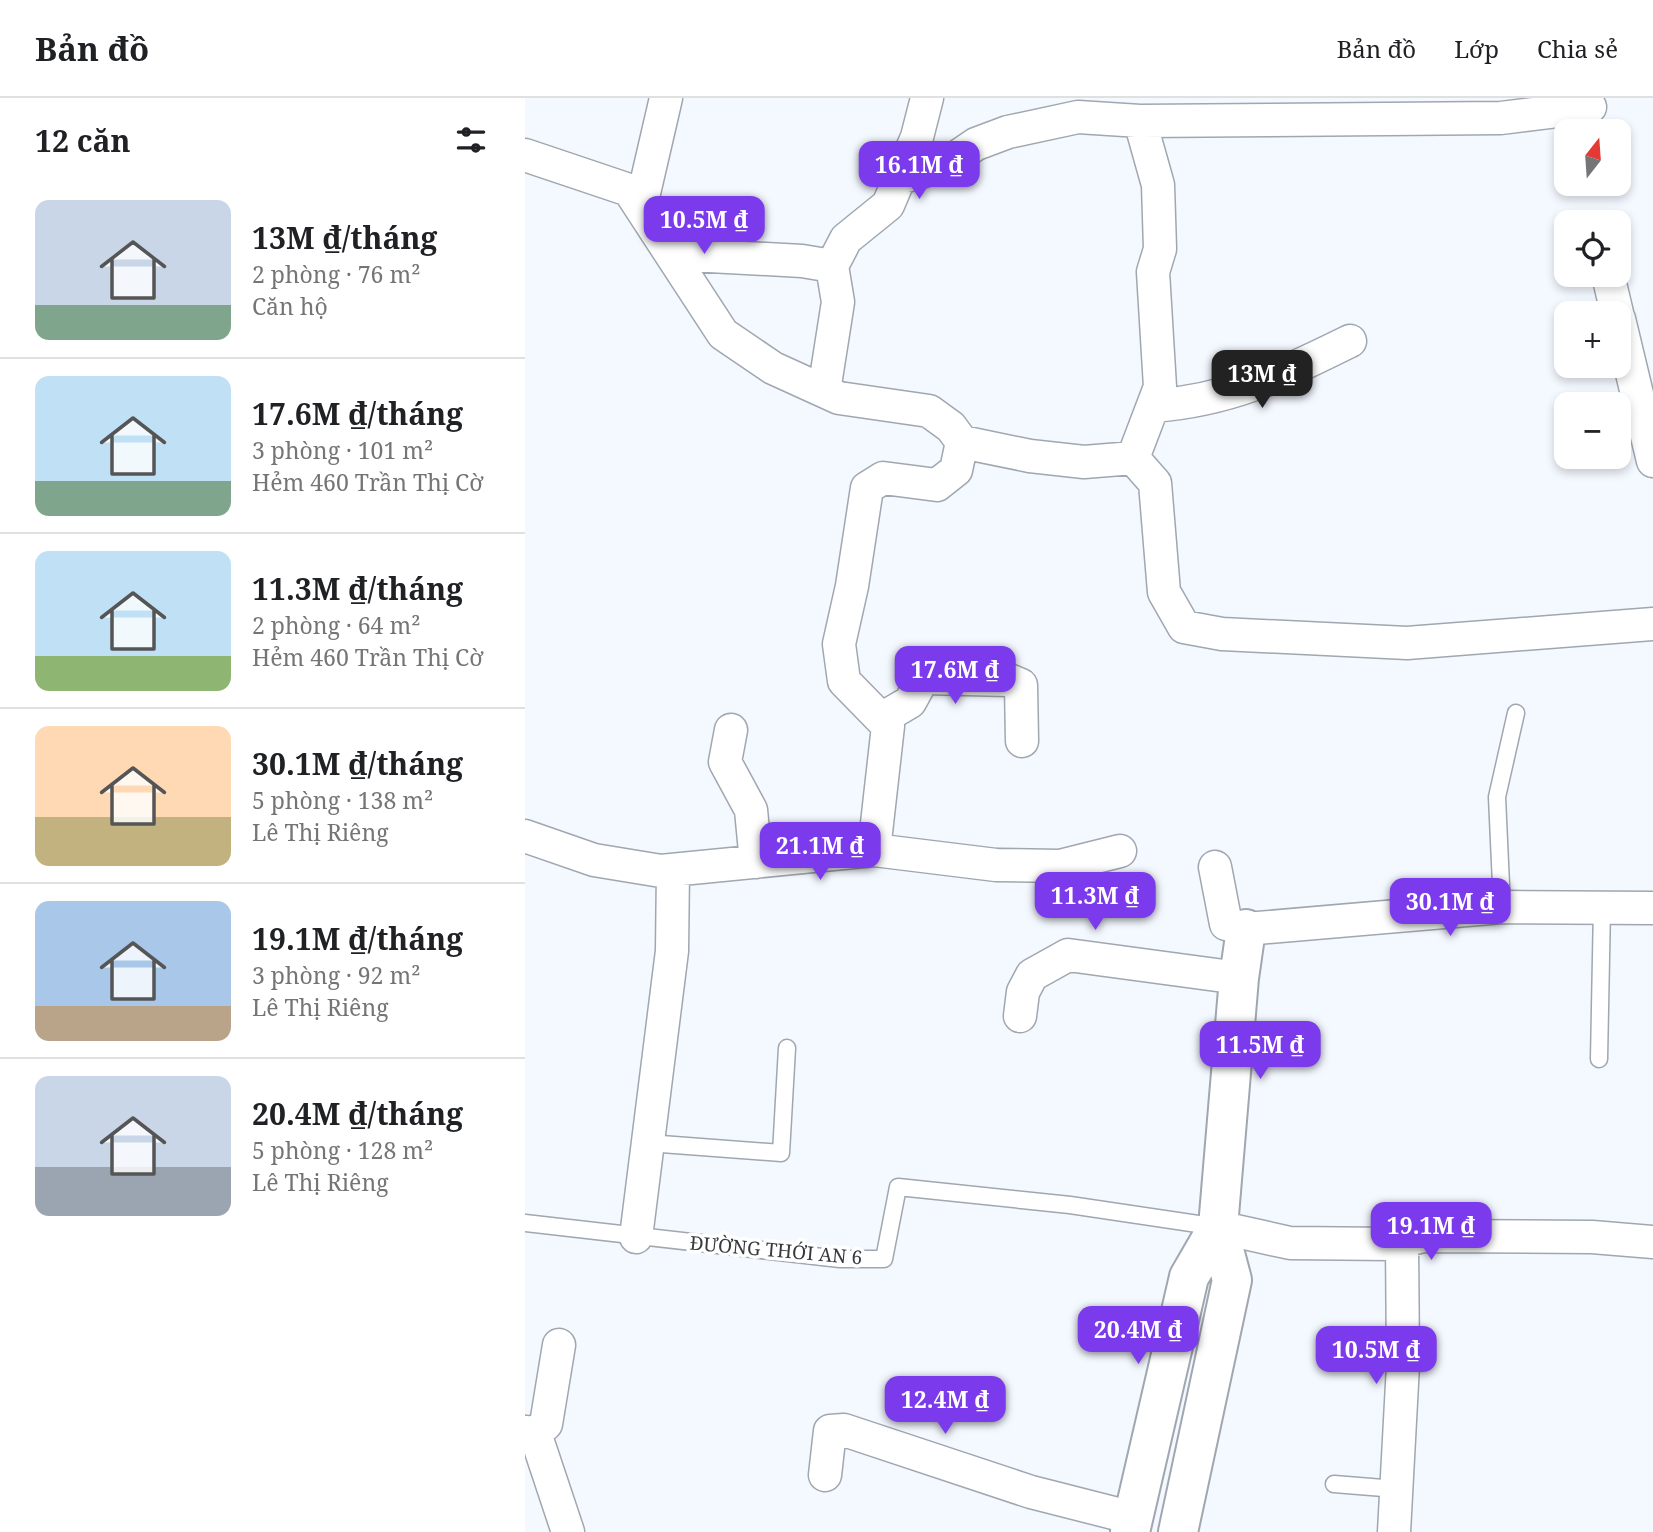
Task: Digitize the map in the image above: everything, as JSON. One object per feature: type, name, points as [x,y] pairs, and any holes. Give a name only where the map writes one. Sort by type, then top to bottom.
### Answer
[{"type":"street","points":[[641,206],[666,98]]},
{"type":"street","points":[[824,391],[838,302],[832,266],[846,239],[888,205],[917,137],[927,98]]},
{"type":"street","points":[[900,178],[945,166],[977,144],[1008,132],[1078,117],[1140,121],[1501,118],[1590,107]]},
{"type":"street","points":[[1133,458],[1160,387],[1153,272],[1160,249],[1157,185],[1140,121]]},
{"type":"street","points":[[525,155],[629,190],[723,334],[773,368],[839,398],[929,411],[951,427],[962,442],[1030,456],[1084,462],[1133,458]]},
{"type":"street","points":[[672,254],[741,256],[832,266]]},
{"type":"street","points":[[1153,406],[1196,403],[1271,380],[1350,341]]},
{"type":"street","points":[[1631,368],[1653,461]]},
{"type":"street","points":[[874,850],[888,726],[844,681],[839,644],[852,586],[867,488],[883,478],[937,485],[956,470],[962,442]]},
{"type":"street","points":[[1133,458],[1155,483],[1164,592],[1184,627],[1222,634],[1406,643],[1653,624]]},
{"type":"street","points":[[881,719],[910,702],[923,678],[1009,680],[1021,685],[1023,741]]},
{"type":"street","points":[[731,730],[725,762],[751,810],[756,862]]},
{"type":"street","points":[[525,836],[594,860],[661,871],[874,850],[996,865],[1060,866],[1120,851]]},
{"type":"street","points":[[1215,867],[1226,925],[1246,929],[1502,907],[1653,908]]},
{"type":"street","points":[[636,1237],[672,951],[673,870]]},
{"type":"street","points":[[1178,1532],[1232,1280],[1218,1227],[1239,978],[1246,929]]},
{"type":"street","points":[[1020,1016],[1023,992],[1032,975],[1069,955],[1239,978]]},
{"type":"street","points":[[1218,1227],[1290,1243],[1392,1244],[1423,1236],[1592,1237],[1653,1242]]},
{"type":"street","points":[[825,1475],[829,1431],[844,1430],[1132,1525],[1189,1277],[1218,1227]]},
{"type":"street","points":[[1394,1532],[1403,1364],[1402,1241]]},
{"type":"street","points":[[559,1345],[546,1423],[530,1432],[568,1532]]},
{"type":"lane","points":[[1502,907],[1497,797],[1516,713]]},
{"type":"lane","points":[[1599,1059],[1602,907]]},
{"type":"lane","points":[[648,1143],[781,1153],[787,1048]]},
{"type":"lane","name":"ĐƯỜNG THỚI AN 6","points":[[525,1223],[840,1259],[884,1259],[898,1187],[1070,1205],[1218,1227]]},
{"type":"lane","points":[[1334,1484],[1396,1489]]}]
